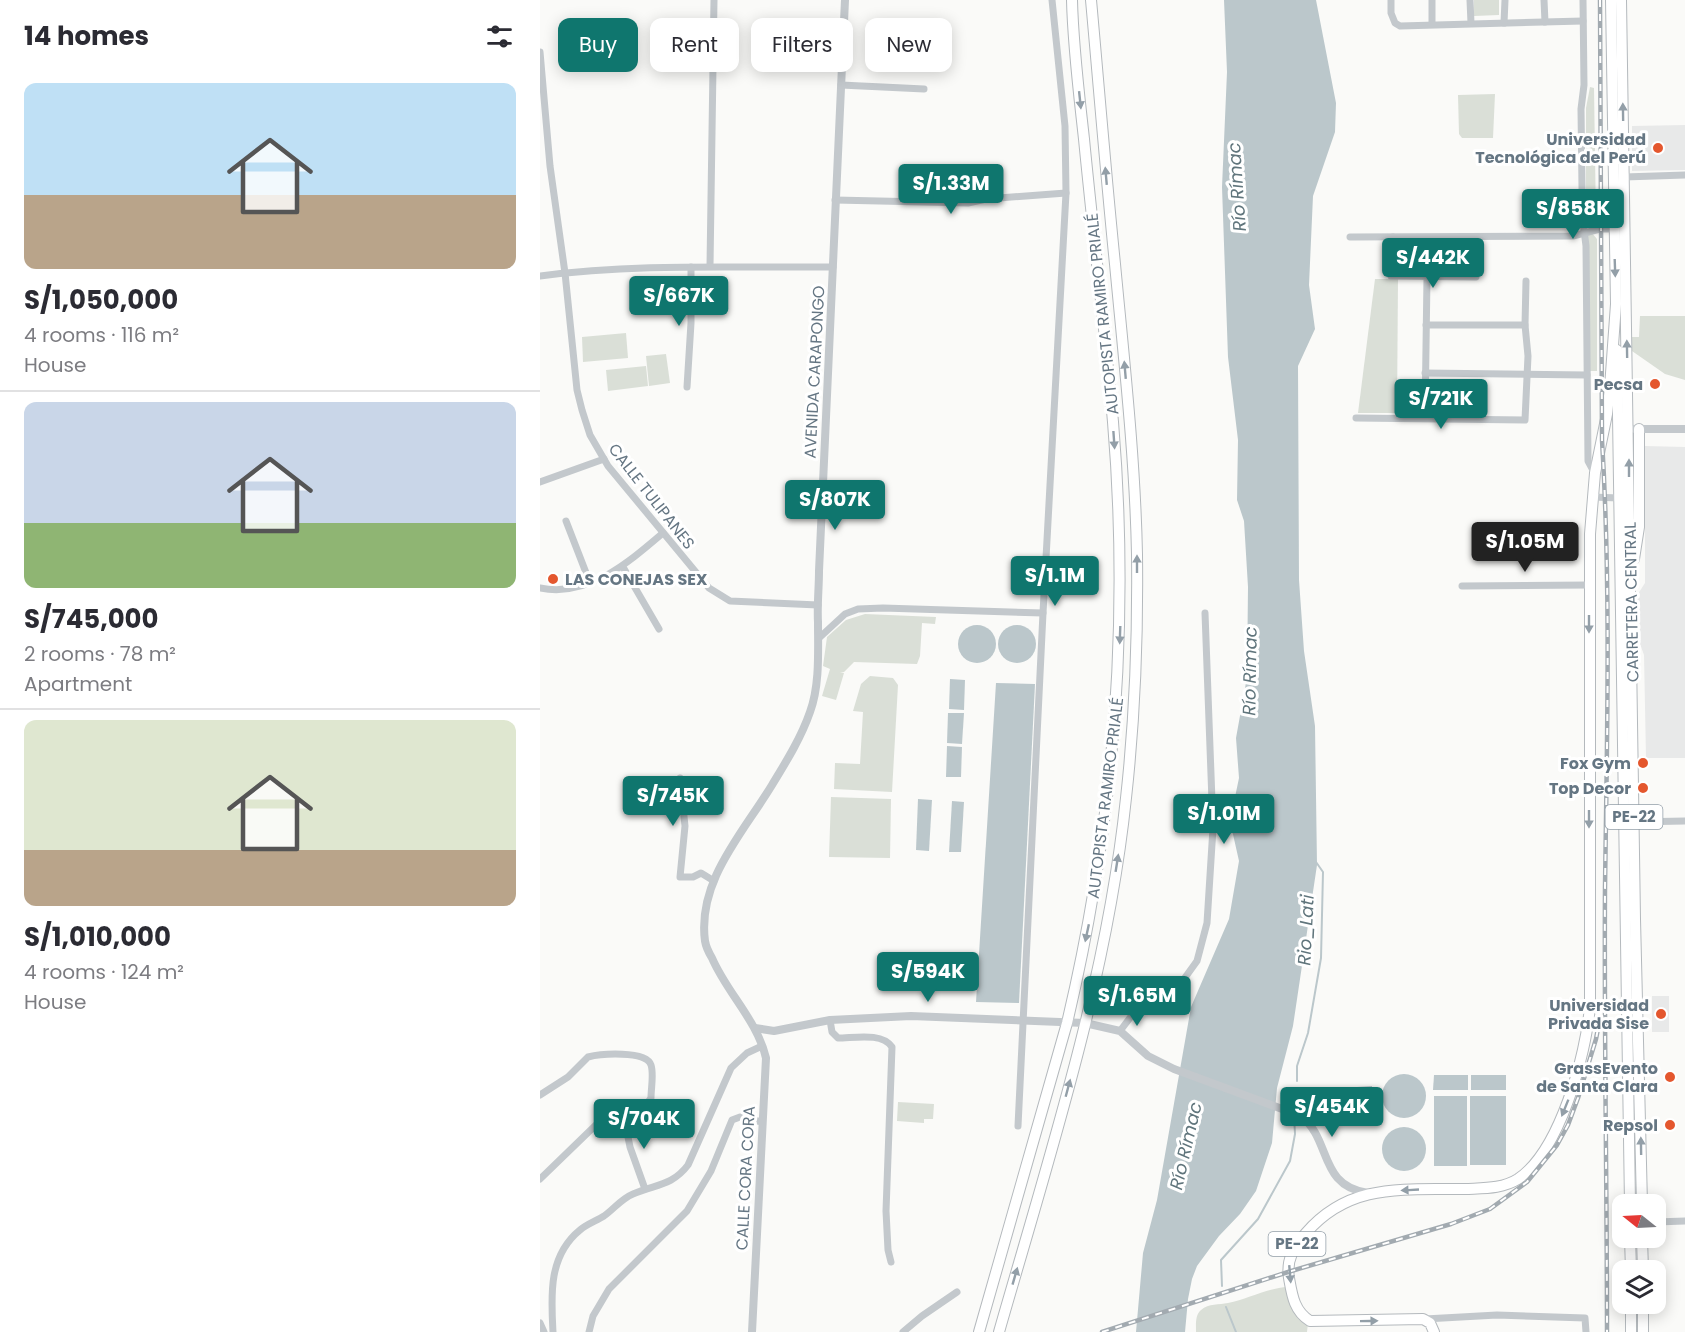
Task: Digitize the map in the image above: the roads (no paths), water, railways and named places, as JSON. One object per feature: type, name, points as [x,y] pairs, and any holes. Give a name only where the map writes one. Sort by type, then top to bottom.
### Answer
[{"type":"main road","name":"AUTOPISTA RAMIRO PRIALÉ","points":[[979,1332],[1067,1023],[1093,902],[1107,808],[1117,705],[1121,581],[1118,495],[1112,412],[1076,68],[1072,0]]},
{"type":"main road","name":"AUTOPISTA RAMIRO PRIALÉ","points":[[999,1332],[1085,1023],[1108,924],[1126,802],[1134,714],[1137,551],[1130,425],[1090,0]]},
{"type":"main road","name":"CARRETERA CENTRAL","points":[[1611,0],[1624,177],[1616,304],[1629,429],[1619,498],[1630,1194]]},
{"type":"main road","name":"CARRETERA CENTRAL","points":[[1621,0],[1617,61],[1619,229],[1629,429],[1642,1194]]},
{"type":"main road","name":"PE-22","points":[[1423,1320],[1314,1322],[1303,1316],[1296,1306],[1288,1272],[1290,1258],[1295,1247],[1324,1214],[1346,1201],[1368,1193],[1489,1188],[1511,1183],[1528,1170],[1542,1152],[1560,1120],[1571,1092],[1586,1044],[1590,1006],[1589,585],[1592,497],[1610,387],[1616,304]]},
{"type":"main road","points":[[1631,1314],[1631,1332]]},
{"type":"main road","points":[[1643,1314],[1643,1332]]},
{"type":"main road","points":[[1423,1320],[1430,1323],[1433,1332]]},
{"type":"street","points":[[710,266],[714,0]]},
{"type":"street","name":"AVENIDA CARAPONGO","points":[[755,1028],[719,976],[705,944],[705,909],[721,862],[772,786],[795,746],[811,710],[816,678],[845,0]]},
{"type":"street","points":[[1018,1126],[1066,193],[1065,126],[1052,0]]},
{"type":"street","points":[[1391,0],[1391,13],[1395,23],[1400,26],[1583,21]]},
{"type":"street","points":[[1432,0],[1432,24]]},
{"type":"street","points":[[1470,0],[1471,23]]},
{"type":"street","points":[[1504,23],[1505,0]]},
{"type":"street","points":[[1544,0],[1545,22]]},
{"type":"street","points":[[1583,0],[1584,85],[1581,110],[1581,178],[1587,265],[1588,461],[1595,473]]},
{"type":"street","name":"CALLE TULIPANES","points":[[540,52],[550,166],[565,273],[577,390],[590,435],[604,459],[709,588],[730,602],[818,605]]},
{"type":"street","points":[[841,85],[924,89]]},
{"type":"street","points":[[1624,177],[1685,175]]},
{"type":"street","points":[[836,200],[968,203],[986,199],[1066,193]]},
{"type":"street","points":[[1350,237],[1572,236],[1619,229]]},
{"type":"street","points":[[1393,237],[1391,276],[1476,277]]},
{"type":"street","points":[[540,276],[710,266],[833,267]]},
{"type":"street","points":[[687,387],[691,323],[691,267]]},
{"type":"street","points":[[1425,417],[1427,277]]},
{"type":"street","points":[[1356,418],[1425,417],[1525,420],[1526,281]]},
{"type":"street","points":[[1426,325],[1525,325]]},
{"type":"street","points":[[1425,374],[1587,375]]},
{"type":"street","points":[[1602,440],[1629,429],[1685,429]]},
{"type":"street","points":[[540,482],[604,459]]},
{"type":"street","points":[[1592,497],[1619,498]]},
{"type":"street","points":[[566,521],[590,583]]},
{"type":"street","points":[[540,588],[570,589],[590,583],[623,567],[663,533]]},
{"type":"street","points":[[623,567],[659,629]]},
{"type":"street","points":[[1462,586],[1589,585]]},
{"type":"street","points":[[819,638],[845,614],[858,609],[1043,613]]},
{"type":"street","points":[[1120,1031],[1139,1006],[1162,997],[1179,986],[1197,961],[1207,923],[1213,828],[1205,613]]},
{"type":"street","points":[[680,778],[685,826],[680,877],[693,877],[701,873],[714,882]]},
{"type":"street","points":[[1634,822],[1685,821]]},
{"type":"street","points":[[755,1028],[774,1031],[830,1020],[911,1016],[1085,1023],[1120,1031],[1144,1053],[1174,1069],[1300,1116],[1313,1129],[1336,1178],[1350,1189],[1368,1193]]},
{"type":"street","points":[[830,1020],[832,1032],[838,1038],[881,1038],[888,1041],[892,1047],[886,1211],[888,1250],[891,1262]]},
{"type":"street","name":"CALLE CORA CORA","points":[[752,1332],[766,1067],[762,1045],[755,1028]]},
{"type":"street","points":[[553,1332],[552,1282],[556,1266],[569,1242],[581,1229],[605,1215],[621,1200],[680,1176],[688,1165],[731,1068],[747,1053],[762,1045],[774,1031]]},
{"type":"street","points":[[540,1095],[568,1077],[588,1057],[617,1054],[640,1056],[651,1064],[650,1101],[646,1105],[602,1119],[540,1179]]},
{"type":"street","points":[[624,1117],[630,1147],[645,1189]]},
{"type":"street","points":[[589,1332],[593,1316],[609,1289],[687,1211],[711,1171],[732,1120],[740,1118],[762,1122]]},
{"type":"street","points":[[1666,1222],[1685,1221]]},
{"type":"street","points":[[903,1332],[957,1292]]},
{"type":"street","points":[[1423,1320],[1497,1315],[1585,1318],[1586,1332]]},
{"type":"street","points":[[540,1323],[544,1332]]},
{"type":"water","name":"Río Rímac","points":[[1224,0],[1316,0],[1336,103],[1335,132],[1313,196],[1309,285],[1315,329],[1298,366],[1299,580],[1304,651],[1315,726],[1317,865],[1293,1026],[1277,1088],[1272,1143],[1256,1191],[1197,1266],[1188,1299],[1185,1332],[1136,1332],[1143,1253],[1157,1200],[1191,1007],[1229,919],[1239,861],[1230,821],[1239,778],[1236,738],[1247,677],[1248,587],[1244,521],[1237,500],[1238,440],[1228,357],[1222,187],[1227,72]]},
{"type":"water","points":[[977,625],[990,631],[996,644],[990,657],[977,663],[964,657],[958,644],[964,631]]},
{"type":"water","points":[[1017,625],[1030,631],[1036,644],[1030,657],[1017,663],[1004,657],[998,644],[1004,631]]},
{"type":"water","points":[[950,679],[965,680],[964,710],[949,709]]},
{"type":"water","points":[[996,683],[1035,684],[1019,1003],[976,1002]]},
{"type":"water","points":[[948,713],[964,713],[962,744],[947,743]]},
{"type":"water","points":[[947,746],[962,747],[961,777],[946,777]]},
{"type":"water","points":[[918,799],[932,800],[929,851],[916,850]]},
{"type":"water","points":[[952,801],[964,802],[961,852],[949,852]]},
{"type":"water","points":[[1404,1074],[1419,1081],[1426,1096],[1419,1111],[1404,1118],[1389,1111],[1382,1096],[1389,1081]]},
{"type":"water","points":[[1434,1075],[1468,1075],[1468,1090],[1433,1090]]},
{"type":"water","points":[[1471,1075],[1506,1075],[1506,1090],[1471,1090]]},
{"type":"water","points":[[1372,1086],[1373,1114],[1357,1114],[1357,1087]]},
{"type":"water","points":[[1434,1096],[1467,1096],[1467,1166],[1434,1166]]},
{"type":"water","points":[[1470,1096],[1506,1096],[1506,1165],[1470,1165]]},
{"type":"water","points":[[1404,1127],[1419,1134],[1426,1149],[1419,1164],[1404,1171],[1389,1164],[1382,1149],[1389,1134]]},
{"type":"waterway","name":"Rio_Lati","points":[[1297,1081],[1297,1066],[1308,1033],[1321,958],[1323,872],[1316,862]]},
{"type":"waterway","name":"Rio_Lati","points":[[1222,1286],[1221,1260],[1258,1219],[1290,1161],[1295,1134],[1294,1116]]},
{"type":"waterway","name":"Rio_Lati","points":[[1226,1307],[1236,1332]]},
{"type":"railway","points":[[1600,0],[1602,440],[1607,608],[1605,944],[1607,1332]]},
{"type":"railway","points":[[1102,1332],[1288,1272],[1451,1224],[1490,1209],[1527,1182],[1557,1145],[1568,1125],[1578,1098],[1600,1018]]},
{"type":"place","name":"Universidad Tecnológica del Perú","points":[[1658,148]]},
{"type":"place","name":"Pecsa","points":[[1655,384]]},
{"type":"place","name":"LAS CONEJAS SEX","points":[[553,579]]},
{"type":"place","name":"Fox Gym","points":[[1643,763]]},
{"type":"place","name":"Top Decor","points":[[1643,788]]},
{"type":"place","name":"Universidad Privada Sise","points":[[1661,1014]]},
{"type":"place","name":"GrassEvento de Santa Clara","points":[[1670,1077]]},
{"type":"place","name":"Repsol","points":[[1670,1125]]}]
